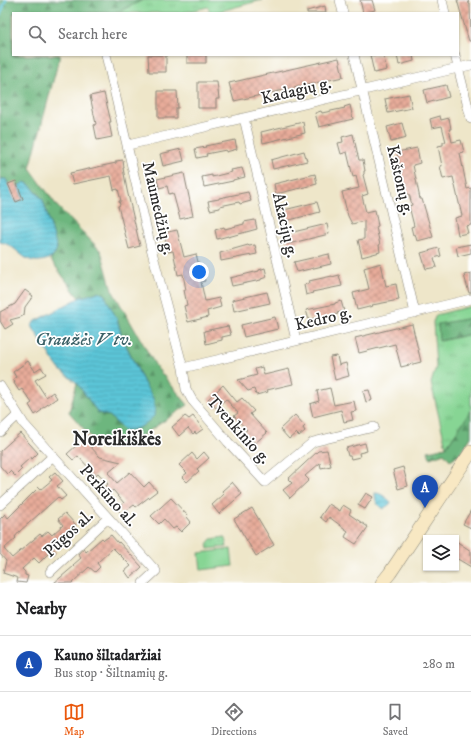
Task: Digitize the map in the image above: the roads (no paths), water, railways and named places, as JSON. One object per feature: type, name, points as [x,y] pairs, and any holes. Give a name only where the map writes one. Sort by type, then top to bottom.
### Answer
[{"type":"main road","points":[[382,583],[471,452]]},
{"type":"street","points":[[340,0],[343,12]]},
{"type":"street","points":[[442,0],[445,12]]},
{"type":"street","name":"Maumedžių g.","points":[[106,56],[151,248],[183,368]]},
{"type":"street","name":"Kaštonų g.","points":[[354,56],[364,90],[415,313]]},
{"type":"street","points":[[455,56],[471,119]]},
{"type":"street","name":"Kadagių g.","points":[[128,145],[471,65]]},
{"type":"street","name":"Akacijų g.","points":[[244,118],[296,340]]},
{"type":"street","name":"Kedro g.","points":[[183,368],[471,299]]},
{"type":"street","name":"Tvenkinio g.","points":[[183,368],[186,389],[192,400],[265,482],[313,442],[374,427]]},
{"type":"street","name":"Perkūno al.","points":[[0,386],[24,424],[156,571],[143,583]]},
{"type":"street","points":[[0,432],[18,415]]},
{"type":"street","points":[[0,504],[53,456]]},
{"type":"street","name":"Pūgos al.","points":[[50,572],[108,518]]},
{"type":"water","points":[[0,179],[6,179],[16,202],[23,199],[18,186],[25,182],[31,186],[43,200],[57,248],[52,257],[45,260],[31,260],[7,244],[0,242]]},
{"type":"water","name":"Graužės V tv.","points":[[98,292],[104,294],[117,319],[122,337],[145,385],[153,398],[155,407],[154,416],[147,423],[136,429],[123,430],[110,416],[98,413],[77,383],[60,370],[32,326],[34,322],[79,298]]},
{"type":"water","points":[[375,493],[386,497],[391,502],[390,504],[383,509],[375,498]]},
{"type":"waterway","points":[[0,16],[6,0]]},
{"type":"place","name":"Kauno šiltadaržiai","points":[[425,508]]},
{"type":"district","name":"Noreikiškės","points":[[117,438]]}]
